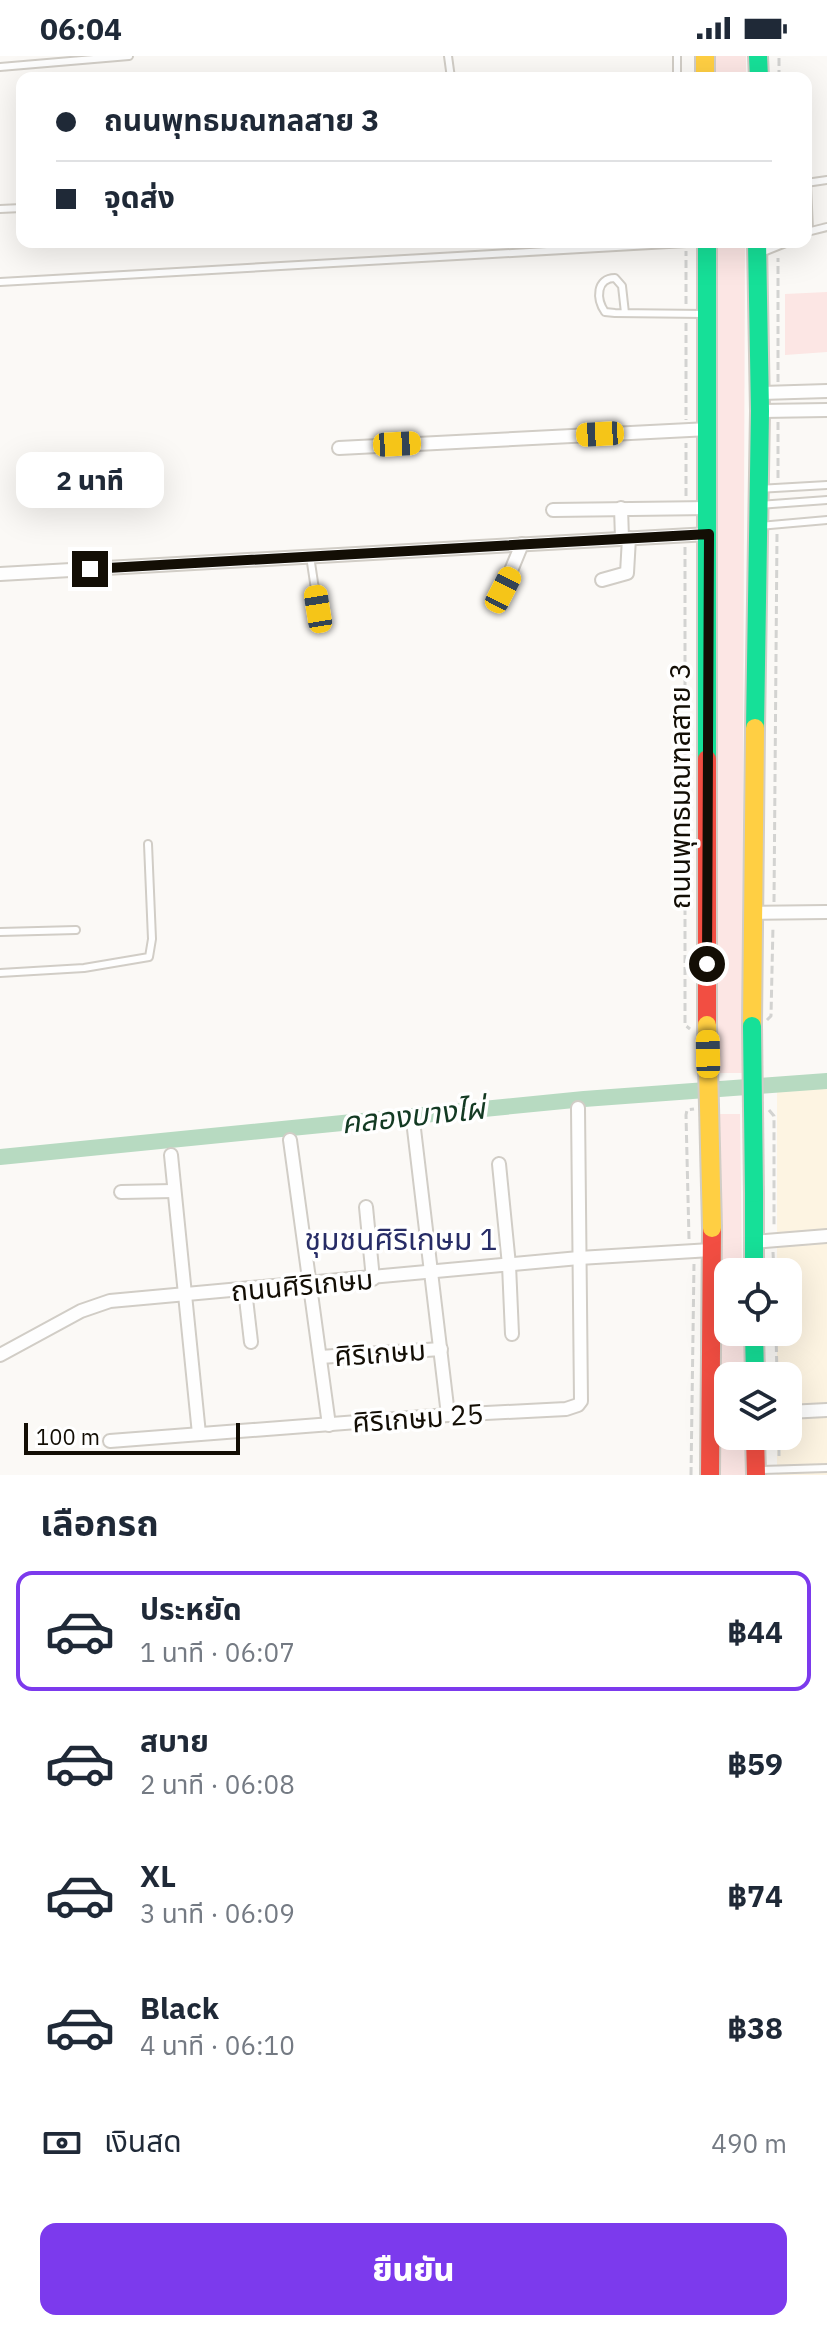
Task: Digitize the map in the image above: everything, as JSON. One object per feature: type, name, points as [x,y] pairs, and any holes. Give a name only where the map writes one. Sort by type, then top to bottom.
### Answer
[{"type":"main road","name":"ถนนพุทธมณฑลสาย 3","points":[[706,248],[709,534],[700,1028],[712,1228],[710,1475]]},
{"type":"main road","points":[[754,1258],[757,1026],[752,913],[757,497],[769,402],[757,248]]},
{"type":"main road","points":[[755,1450],[756,1473]]},
{"type":"street","points":[[769,402],[827,391]]},
{"type":"street","points":[[769,402],[827,410]]},
{"type":"street","points":[[339,448],[709,429]]},
{"type":"street","points":[[602,580],[627,573],[621,508]]},
{"type":"street","points":[[553,510],[709,508]]},
{"type":"street","points":[[0,574],[709,534]]},
{"type":"street","points":[[503,590],[522,544]]},
{"type":"street","points":[[752,913],[827,912]]},
{"type":"street","points":[[578,1108],[579,1258]]},
{"type":"street","points":[[414,1129],[448,1415]]},
{"type":"street","points":[[290,1140],[329,1425]]},
{"type":"street","points":[[171,1155],[199,1434]]},
{"type":"street","points":[[499,1164],[512,1334]]},
{"type":"street","points":[[121,1192],[174,1191]]},
{"type":"street","points":[[366,1207],[373,1279]]},
{"type":"street","points":[[754,1242],[827,1236]]},
{"type":"street","name":"ถนนศิริเกษม","points":[[0,1355],[94,1305],[579,1258],[711,1250]]},
{"type":"street","name":"ศิริเกษม 25","points":[[110,1441],[566,1409],[578,1405],[581,1401],[579,1258]]},
{"type":"street","points":[[245,1290],[251,1342]]},
{"type":"street","name":"ศิริเกษม","points":[[320,1357],[441,1349]]},
{"type":"street","points":[[802,1411],[827,1410]]},
{"type":"lane","points":[[0,67],[129,56]]},
{"type":"lane","points":[[0,282],[598,248]]},
{"type":"lane","points":[[625,313],[622,286],[615,278],[608,278],[600,287],[599,298],[602,308],[608,313],[708,314]]},
{"type":"lane","points":[[757,497],[778,488],[827,485]]},
{"type":"lane","points":[[757,497],[827,500]]},
{"type":"lane","points":[[757,526],[827,520]]},
{"type":"lane","points":[[310,556],[318,609]]},
{"type":"lane","points":[[0,973],[84,968],[149,957],[152,939],[148,844]]},
{"type":"lane","points":[[0,932],[76,930]]},
{"type":"lane","points":[[756,1473],[827,1468]]},
{"type":"path","points":[[685,508],[686,248]]},
{"type":"path","points":[[778,248],[769,402],[778,488]]},
{"type":"path","points":[[757,1026],[771,1016],[778,524]]},
{"type":"path","points":[[685,535],[685,1025],[700,1028]]},
{"type":"path","points":[[689,1251],[686,1115],[689,1109],[704,1109]]},
{"type":"path","points":[[763,1110],[773,1111],[774,1116],[774,1241]]},
{"type":"path","points":[[691,1475],[693,1277]]},
{"type":"path","points":[[779,1450],[779,1470]]},
{"type":"shaded area","points":[[715,56],[746,56],[746,72],[715,72]]},
{"type":"shaded area","points":[[715,248],[745,248],[742,1073],[715,1073]]},
{"type":"shaded area","points":[[827,292],[827,352],[785,355],[785,294]]},
{"type":"shaded area","points":[[777,1089],[827,1089],[827,1475],[777,1475],[777,1450],[802,1450],[802,1362],[777,1362],[777,1346],[802,1346],[802,1258],[777,1258]]},
{"type":"shaded area","points":[[717,1114],[740,1114],[742,1258],[719,1258]]},
{"type":"shaded area","points":[[720,1346],[744,1346],[744,1362],[720,1362]]},
{"type":"shaded area","points":[[721,1450],[747,1450],[748,1475],[721,1475]]},
{"type":"waterway","name":"คลองบางไผ่","points":[[0,1157],[584,1099],[827,1081]]},
{"type":"traffic: fast","points":[[758,56],[759,72]]},
{"type":"traffic: fast","points":[[707,248],[707,759]]},
{"type":"traffic: fast","points":[[755,728],[760,411],[757,248]]},
{"type":"traffic: fast","points":[[752,1026],[754,1193]]},
{"type":"traffic: fast","points":[[754,1193],[754,1258]]},
{"type":"traffic: fast","points":[[754,1346],[755,1362]]},
{"type":"traffic: slow","points":[[705,56],[705,72]]},
{"type":"traffic: slow","points":[[752,1026],[755,728]]},
{"type":"traffic: slow","points":[[707,1025],[712,1228]]},
{"type":"traffic: jam","points":[[707,759],[707,1025]]},
{"type":"traffic: jam","points":[[710,1475],[712,1228]]},
{"type":"traffic: jam","points":[[755,1450],[756,1475]]},
{"type":"district","name":"ชุมชนศิริเกษม 1","points":[[401,1240]]},
{"type":"route","points":[[90,569],[709,534],[707,964]]}]
